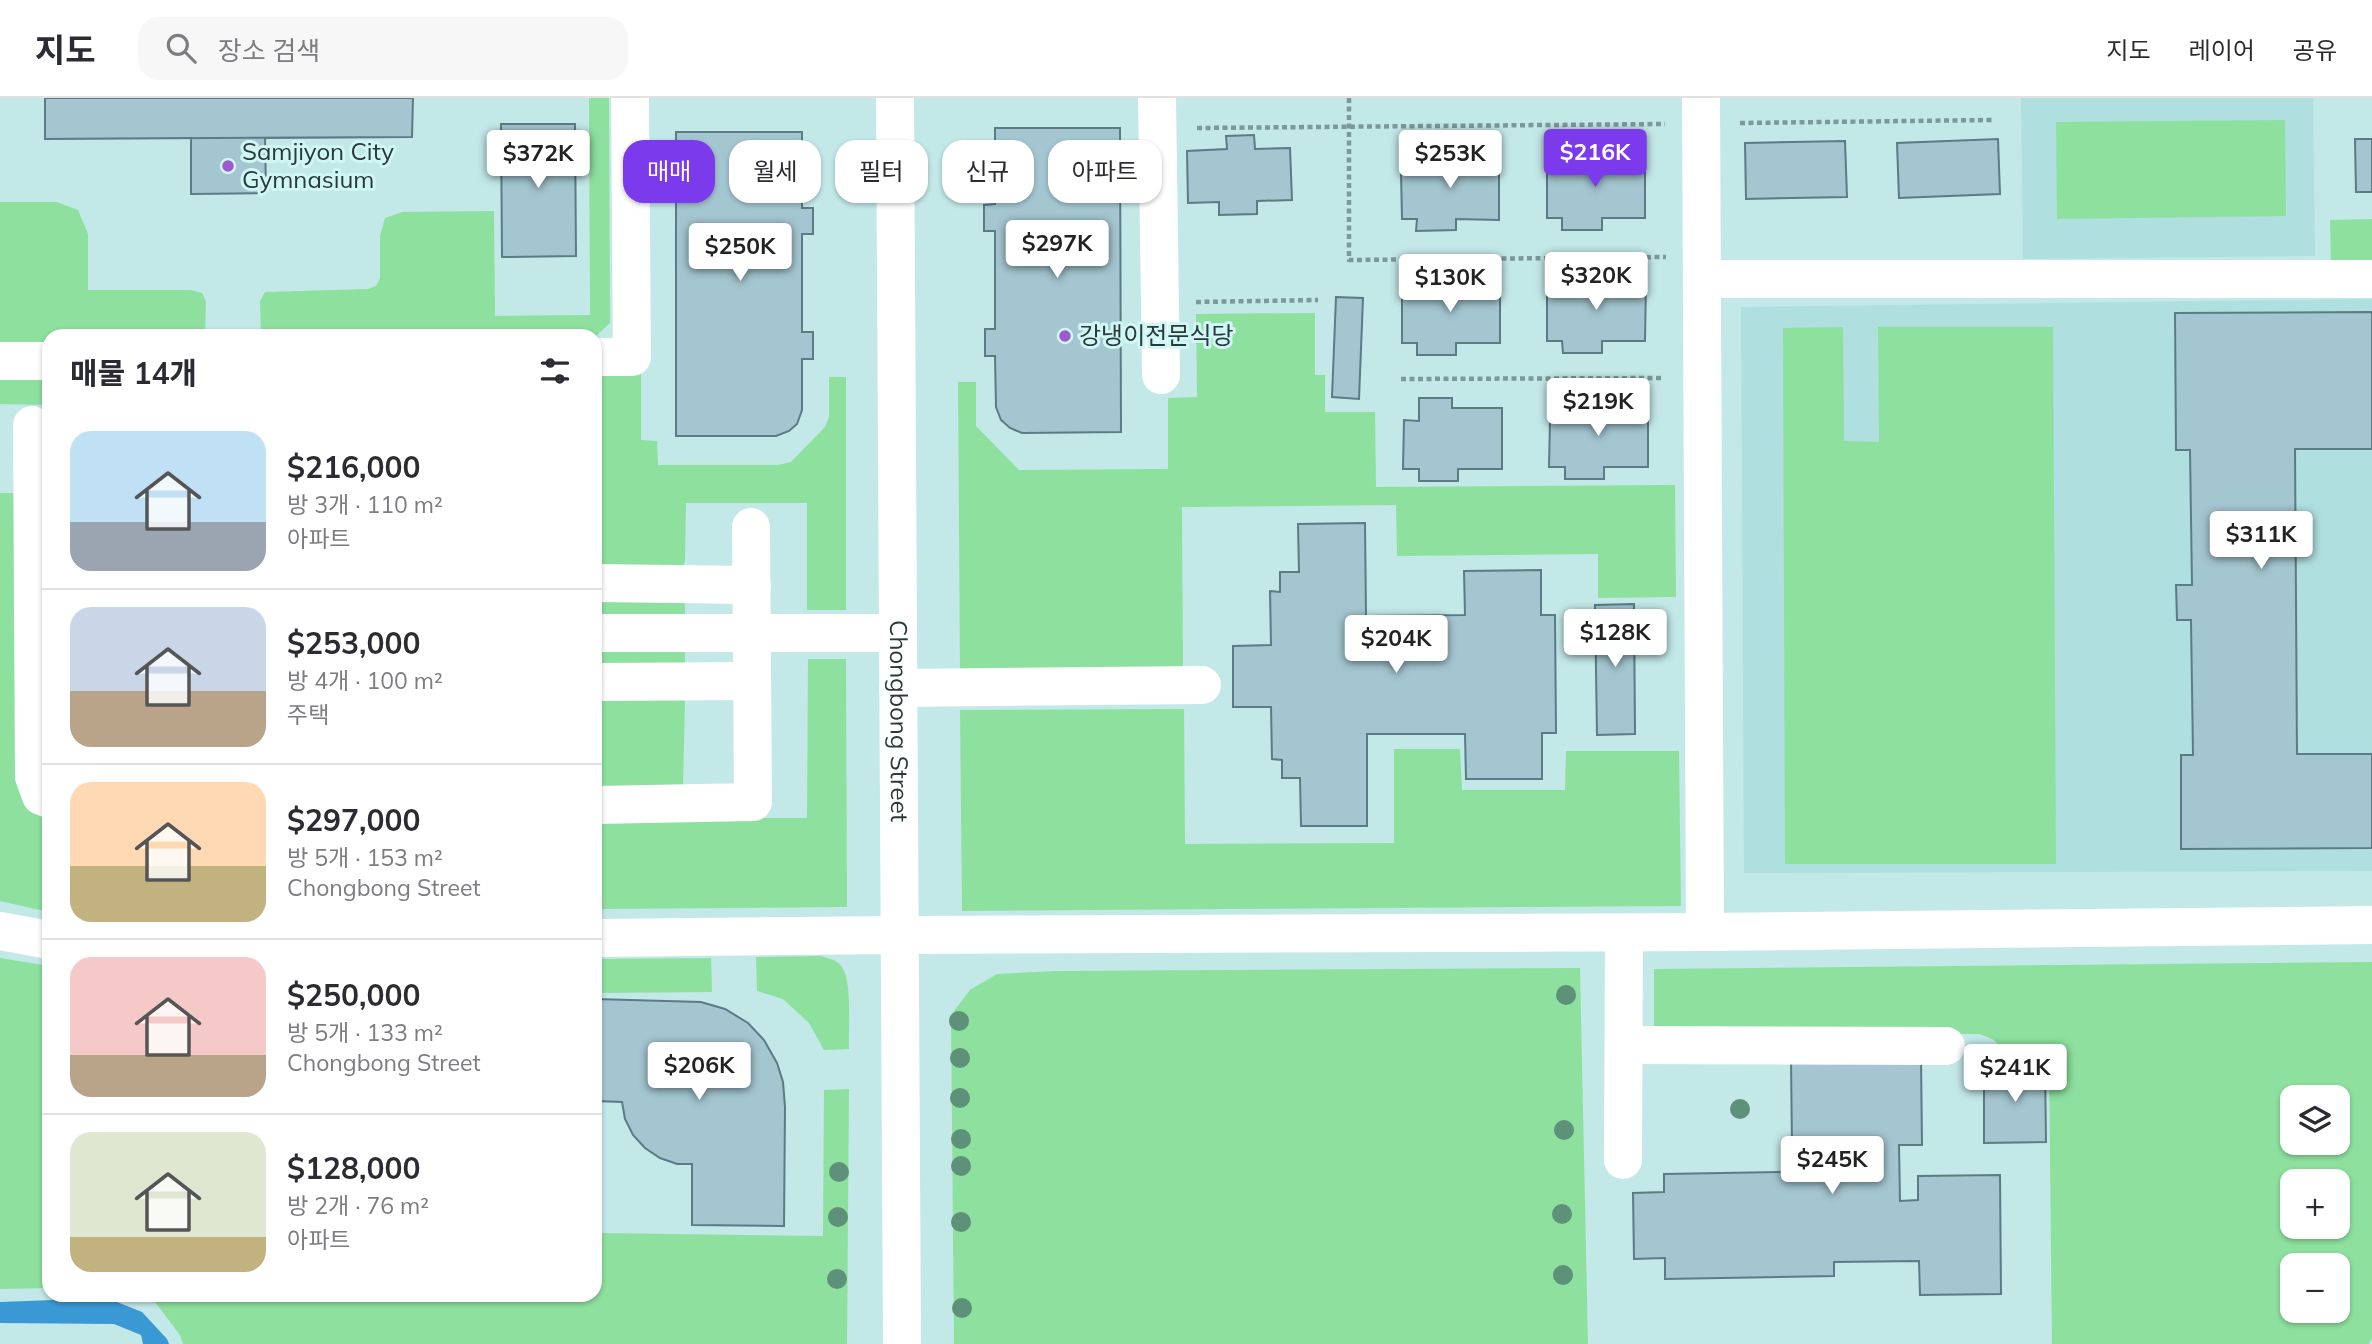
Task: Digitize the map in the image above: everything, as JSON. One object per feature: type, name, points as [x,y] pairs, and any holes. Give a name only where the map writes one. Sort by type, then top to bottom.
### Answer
[{"type":"street","points":[[602,357],[632,357],[630,98]]},
{"type":"street","name":"Chongbong Street","points":[[895,98],[902,1344]]},
{"type":"street","points":[[1157,98],[1161,375]]},
{"type":"street","points":[[1701,111],[1705,932]]},
{"type":"street","points":[[1702,268],[2372,279]]},
{"type":"street","points":[[0,361],[42,361]]},
{"type":"street","points":[[37,445],[34,777],[42,796]]},
{"type":"street","points":[[602,805],[753,802],[751,527]]},
{"type":"street","points":[[602,583],[752,585]]},
{"type":"street","points":[[602,633],[897,633]]},
{"type":"street","points":[[602,682],[752,681]]},
{"type":"street","points":[[898,688],[1202,685]]},
{"type":"street","points":[[602,938],[900,934],[1624,933],[2372,925]]},
{"type":"street","points":[[0,931],[42,939]]},
{"type":"street","points":[[1623,1160],[1624,933]]},
{"type":"street","points":[[1624,1045],[1946,1045]]},
{"type":"path","points":[[1349,98],[1349,260],[1702,268]]},
{"type":"path","points":[[1197,128],[1349,127],[1701,111],[1992,120]]},
{"type":"path","points":[[1160,303],[1318,300]]},
{"type":"path","points":[[1401,379],[1702,377]]},
{"type":"shaded area","points":[[2021,98],[2313,98],[2315,256],[2023,259]]},
{"type":"shaded area","points":[[2372,299],[2372,871],[1744,873],[1741,307]]},
{"type":"green space","points":[[589,98],[609,98],[610,323],[602,330],[261,329],[260,301],[265,292],[368,289],[376,286],[380,278],[380,236],[385,218],[402,212],[494,211],[495,316],[590,315]]},
{"type":"green space","points":[[2285,120],[2286,216],[2057,219],[2056,122]]},
{"type":"green space","points":[[0,202],[57,202],[78,210],[88,234],[88,290],[191,290],[202,293],[206,301],[205,329],[42,329],[42,345],[0,345]]},
{"type":"green space","points":[[2372,219],[2372,264],[2331,265],[2330,220]]},
{"type":"green space","points":[[1315,313],[1315,375],[1325,375],[1325,412],[1375,412],[1376,487],[1675,485],[1676,597],[1598,598],[1598,554],[1397,556],[1396,505],[1182,507],[1183,667],[960,669],[958,382],[976,382],[976,426],[1019,470],[1168,469],[1168,398],[1197,397],[1196,314]]},
{"type":"green space","points":[[1843,327],[1844,441],[1879,442],[1878,327],[2053,327],[2056,864],[1785,864],[1783,328]]},
{"type":"green space","points":[[602,373],[641,373],[641,440],[657,441],[658,465],[778,465],[791,462],[825,427],[829,417],[829,377],[846,377],[846,610],[807,610],[807,503],[686,503],[685,560],[682,572],[602,576]]},
{"type":"green space","points":[[0,378],[42,378],[42,405],[0,404]]},
{"type":"green space","points":[[0,493],[19,493],[42,741],[42,910],[0,901]]},
{"type":"green space","points":[[602,597],[685,598],[685,618],[602,618]]},
{"type":"green space","points":[[602,650],[685,650],[685,670],[602,669]]},
{"type":"green space","points":[[808,659],[846,659],[847,907],[602,909],[602,818],[807,818]]},
{"type":"green space","points":[[602,692],[683,694],[683,785],[602,787]]},
{"type":"green space","points":[[1184,709],[1185,844],[1394,843],[1394,749],[1460,749],[1462,790],[1565,790],[1566,751],[1679,751],[1681,906],[962,911],[960,710]]},
{"type":"green space","points":[[821,956],[837,962],[845,973],[849,993],[849,1049],[824,1050],[809,1023],[783,999],[757,991],[756,957]]},
{"type":"green space","points":[[0,958],[42,965],[42,1288],[0,1289]]},
{"type":"green space","points":[[711,958],[712,992],[602,993],[602,959]]},
{"type":"green space","points":[[2372,962],[2372,1338],[2369,1344],[2052,1344],[2049,1060],[2002,1060],[1996,1042],[1979,1034],[1654,1032],[1654,969]]},
{"type":"green space","points":[[1580,968],[1588,1344],[954,1344],[951,1015],[970,990],[997,974],[1055,971]]},
{"type":"green space","points":[[849,1089],[847,1344],[183,1344],[180,1335],[155,1302],[602,1302],[602,1233],[823,1236],[824,1090]]},
{"type":"water","points":[[0,1302],[117,1302],[142,1312],[169,1344],[143,1344],[141,1335],[114,1324],[0,1323]]},
{"type":"building","name":"Samjiyon City Gymnasium","points":[[45,98],[413,98],[412,137],[45,139]]},
{"type":"building","name":"Samjiyon City Gymnasium","points":[[45,98],[413,98],[412,137],[265,138],[266,193],[191,194],[191,138],[45,139]]},
{"type":"building","points":[[501,124],[575,124],[576,256],[502,257]]},
{"type":"building","points":[[995,128],[1120,128],[1120,140],[1048,140],[1048,203],[1120,203],[1121,432],[1022,433],[1001,420],[996,407],[995,356],[985,356],[985,329],[995,329],[995,231],[984,231],[984,205],[1034,203],[1034,140],[995,140]]},
{"type":"building","points":[[676,132],[802,132],[802,140],[729,140],[729,203],[802,203],[802,208],[813,208],[813,234],[802,234],[802,332],[813,332],[813,359],[802,359],[802,410],[797,424],[789,431],[776,436],[676,436],[676,203],[715,203],[715,140],[676,140]]},
{"type":"building","points":[[1254,135],[1255,149],[1290,148],[1292,200],[1257,201],[1257,214],[1219,215],[1219,202],[1188,203],[1187,151],[1227,149],[1226,136]]},
{"type":"building","points":[[1998,139],[2000,194],[1899,198],[1897,143]]},
{"type":"building","points":[[2355,139],[2372,139],[2372,192],[2356,192]]},
{"type":"building","points":[[1845,141],[1847,197],[1746,199],[1745,143]]},
{"type":"building","points":[[1562,147],[1595,147],[1595,157],[1645,157],[1645,218],[1602,218],[1602,230],[1562,230],[1562,218],[1547,218],[1547,169],[1562,170]]},
{"type":"building","points":[[1417,149],[1450,149],[1450,158],[1499,159],[1499,220],[1456,219],[1456,230],[1416,231],[1417,219],[1402,219],[1401,171],[1417,171]]},
{"type":"building","points":[[1563,271],[1596,271],[1595,280],[1646,281],[1645,341],[1602,341],[1602,353],[1563,353],[1562,341],[1547,341],[1547,293],[1562,293]]},
{"type":"building","points":[[1417,272],[1450,272],[1450,282],[1500,282],[1500,343],[1456,343],[1456,355],[1417,355],[1417,343],[1402,343],[1402,295],[1417,295]]},
{"type":"building","points":[[1336,297],[1363,298],[1359,399],[1332,397]]},
{"type":"building","points":[[2372,312],[2372,449],[2295,449],[2297,754],[2372,754],[2372,848],[2181,849],[2181,755],[2193,755],[2191,620],[2177,620],[2176,585],[2192,585],[2190,450],[2176,450],[2175,313]]},
{"type":"building","points":[[1565,397],[1598,397],[1598,406],[1648,407],[1648,467],[1604,467],[1604,479],[1565,479],[1565,467],[1549,467],[1550,419],[1565,419]]},
{"type":"building","points":[[1419,398],[1452,398],[1452,408],[1502,408],[1502,469],[1458,469],[1458,481],[1419,481],[1419,469],[1403,469],[1404,420],[1419,421]]},
{"type":"building","points":[[1365,523],[1366,616],[1465,615],[1464,571],[1541,570],[1541,615],[1555,615],[1556,733],[1542,733],[1542,779],[1466,779],[1465,734],[1367,734],[1367,826],[1301,826],[1300,778],[1282,778],[1282,760],[1272,759],[1271,707],[1233,707],[1233,646],[1271,645],[1270,591],[1280,592],[1280,572],[1299,572],[1298,524]]},
{"type":"building","points":[[1634,604],[1635,734],[1597,735],[1595,605]]},
{"type":"building","points":[[602,999],[701,1002],[725,1009],[748,1023],[764,1040],[777,1063],[783,1082],[784,1226],[692,1225],[692,1164],[677,1164],[660,1158],[645,1148],[633,1135],[625,1119],[622,1102],[602,1101]]},
{"type":"building","points":[[1921,1058],[1922,1145],[1899,1145],[1900,1201],[1918,1200],[1918,1176],[2000,1175],[2001,1294],[1920,1295],[1919,1261],[1834,1262],[1834,1276],[1665,1279],[1665,1258],[1634,1259],[1633,1193],[1664,1192],[1664,1174],[1832,1171],[1832,1146],[1792,1147],[1791,1060]]},
{"type":"building","points":[[2045,1064],[2046,1142],[1984,1143],[1984,1065]]},
{"type":"place","name":"Samjiyon City Gymnasium","points":[[228,166]]},
{"type":"place","name":"강냉이전문식당","points":[[1065,336]]}]
